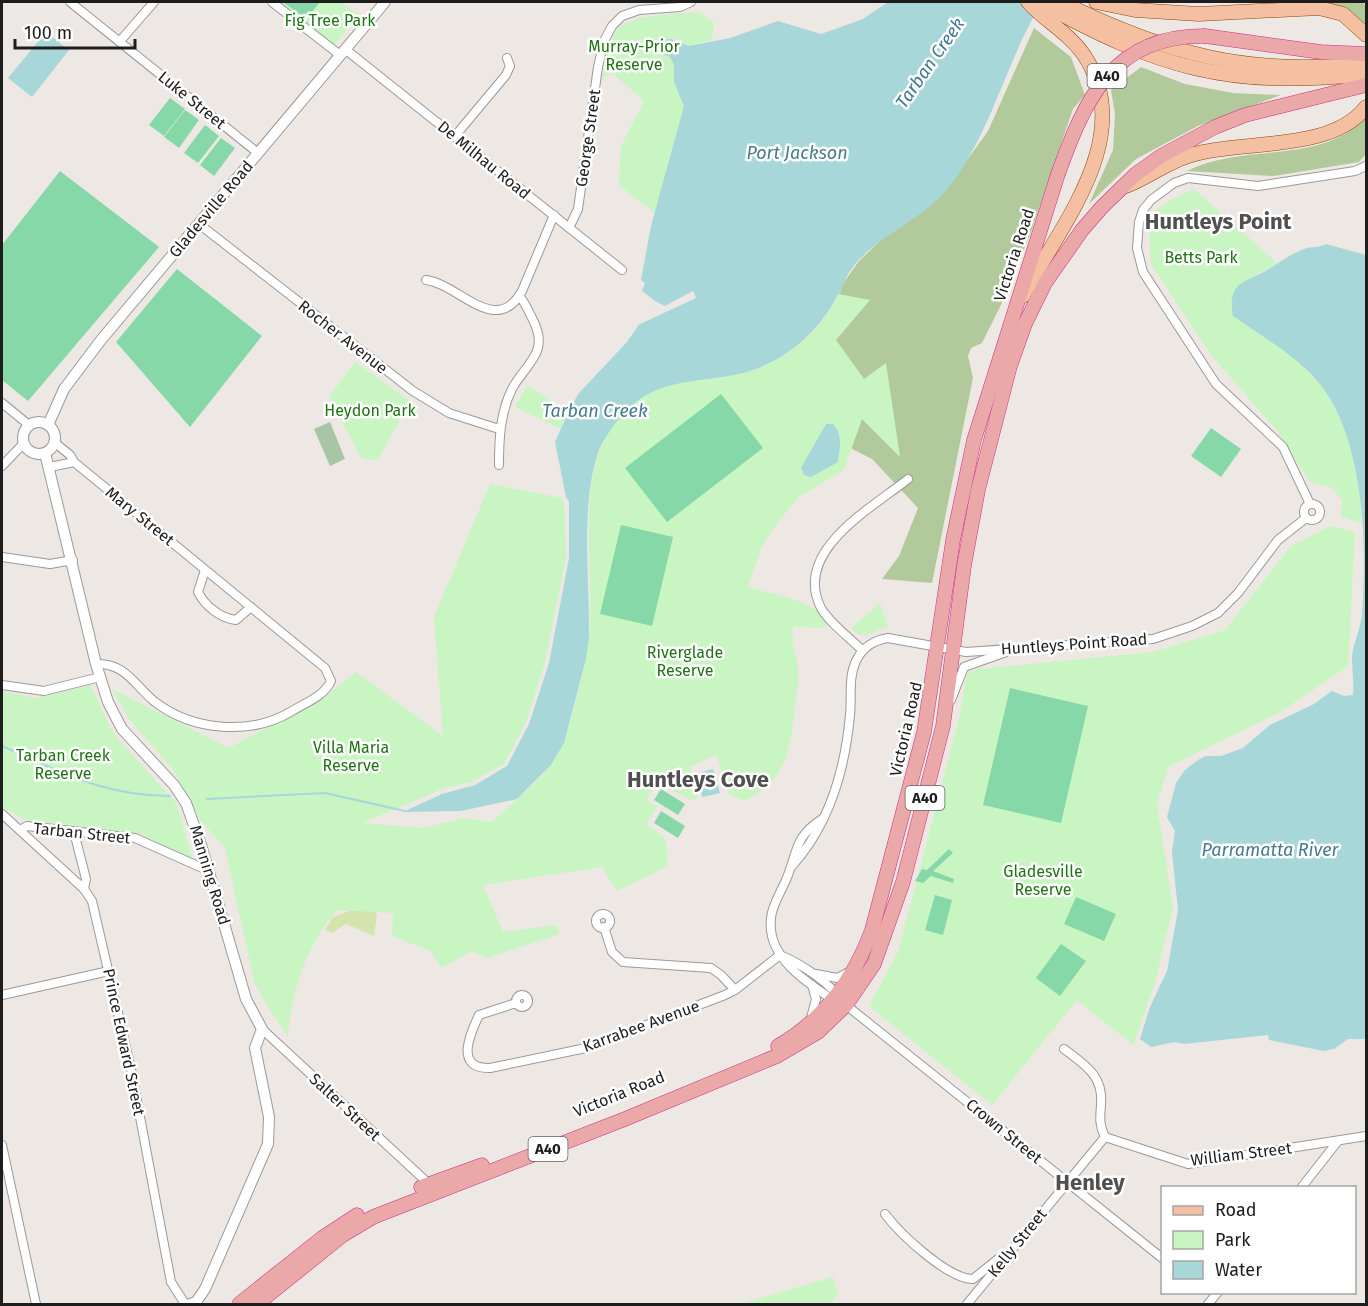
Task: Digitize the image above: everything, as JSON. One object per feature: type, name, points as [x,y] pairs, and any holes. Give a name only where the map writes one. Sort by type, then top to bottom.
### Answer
[{"type":"highway","name":"Victoria Road","points":[[256,1305],[343,1235],[373,1216],[625,1119],[777,1056],[818,1032],[839,999],[862,954],[880,902],[924,732],[962,489],[978,424],[1058,174],[1083,109],[1113,70],[1133,55],[1155,44],[1180,38],[1205,36],[1362,70]]},
{"type":"highway","name":"Victoria Road","points":[[239,1305],[337,1227],[372,1207],[503,1158],[753,1058],[802,1031],[867,976],[884,942],[911,850],[943,726],[964,566],[978,490],[1010,366],[1025,324],[1045,283],[1082,230],[1124,187],[1161,156],[1215,126],[1362,70]]},
{"type":"main road","points":[[1003,345],[1018,306],[1084,188],[1102,136],[1100,93],[1094,74],[1076,45],[1028,2]]},
{"type":"main road","points":[[1038,2],[1176,64],[1245,78],[1299,79],[1362,70]]},
{"type":"main road","points":[[1061,2],[1120,37]]},
{"type":"main road","points":[[1096,2],[1136,10],[1198,14],[1319,8],[1343,14],[1366,35]]},
{"type":"main road","points":[[1124,187],[1188,156],[1231,147],[1299,140],[1336,130],[1352,121],[1366,106]]},
{"type":"street","name":"Luke Street","points":[[70,2],[258,153]]},
{"type":"street","points":[[120,41],[154,2]]},
{"type":"street","name":"De Milhau Road","points":[[272,2],[455,136],[622,270]]},
{"type":"street","name":"Gladesville Road","points":[[48,424],[64,389],[79,368],[385,2]]},
{"type":"street","name":"George Street","points":[[569,228],[578,209],[598,67],[604,41],[612,26],[622,16],[639,10],[680,7],[691,2]]},
{"type":"street","points":[[455,136],[506,75],[510,66],[507,58]]},
{"type":"street","points":[[1310,504],[1305,509],[1306,518],[1314,520],[1320,515],[1318,507],[1310,504],[1283,447],[1216,384],[1143,272],[1137,248],[1138,222],[1143,210],[1151,200],[1174,183],[1188,178],[1258,186],[1355,171],[1366,166]]},
{"type":"street","points":[[426,280],[437,282],[492,311],[503,310],[520,297],[554,215]]},
{"type":"street","name":"Rocher Avenue","points":[[199,224],[413,391],[449,413],[499,429]]},
{"type":"street","points":[[499,465],[499,429],[512,389],[534,360],[538,346],[539,331],[520,297]]},
{"type":"street","points":[[2,403],[29,425]]},
{"type":"street","points":[[38,422],[48,424],[54,434],[54,442],[45,453],[32,453],[24,443],[24,433],[29,425],[38,422]]},
{"type":"street","name":"Mary Street","points":[[54,442],[70,454],[74,462],[325,668],[331,681],[327,690],[287,714],[228,729],[165,710],[120,668],[110,664],[96,664]]},
{"type":"street","points":[[2,466],[12,452],[24,443]]},
{"type":"street","name":"Manning Road","points":[[45,453],[73,560],[96,664],[108,702],[122,729],[174,785],[186,803],[209,871],[246,999],[262,1029]]},
{"type":"street","points":[[50,467],[74,462]]},
{"type":"street","points":[[839,999],[787,965],[773,938],[771,917],[792,866],[817,831],[840,778],[849,726],[851,674],[862,650],[820,608],[815,591],[820,558],[849,524],[908,479]]},
{"type":"street","name":"Huntleys Point Road","points":[[862,650],[881,639],[888,638],[953,651],[1141,641],[1171,634],[1206,620],[1229,603],[1278,540],[1306,518]]},
{"type":"street","points":[[2,557],[50,564],[73,560]]},
{"type":"street","points":[[205,570],[198,592],[212,609],[222,616],[236,620],[251,607]]},
{"type":"street","points":[[943,726],[964,668],[973,663],[991,660],[1015,648]]},
{"type":"street","points":[[2,685],[44,691],[100,677]]},
{"type":"street","name":"Prince Edward Street","points":[[2,814],[84,889],[92,901],[131,1069],[171,1282],[184,1305]]},
{"type":"street","name":"Tarban Street","points":[[20,830],[27,826],[141,840],[193,866],[209,871]]},
{"type":"street","points":[[74,832],[86,879],[84,889]]},
{"type":"street","points":[[604,927],[612,952],[623,962],[711,968],[735,990]]},
{"type":"street","points":[[780,954],[810,972],[839,999]]},
{"type":"street","name":"Karrabee Avenue","points":[[516,1003],[479,1015],[466,1045],[469,1056],[475,1064],[490,1068],[586,1048],[735,990],[780,954]]},
{"type":"street","points":[[810,972],[842,977],[854,967],[862,954]]},
{"type":"street","points":[[2,995],[109,971]]},
{"type":"street","points":[[802,1031],[816,1005],[812,983]]},
{"type":"street","name":"Crown Street","points":[[839,999],[1161,1257]]},
{"type":"street","points":[[190,1305],[196,1302],[204,1289],[268,1144],[269,1118],[255,1048],[262,1029]]},
{"type":"street","name":"Salter Street","points":[[262,1029],[429,1184]]},
{"type":"street","points":[[1064,1049],[1094,1073],[1100,1084],[1099,1121],[1105,1137],[1067,1181]]},
{"type":"street","name":"William Street","points":[[1105,1137],[1188,1164],[1366,1136]]},
{"type":"street","points":[[1303,1186],[1338,1141]]},
{"type":"street","points":[[2,1145],[36,1305]]},
{"type":"street","name":"Kelly Street","points":[[967,1305],[1067,1181]]},
{"type":"street","points":[[885,1214],[894,1227],[955,1276],[964,1279],[973,1279],[984,1272],[1015,1245]]},
{"type":"green space","name":"Fig Tree Park","points":[[278,2],[342,2],[359,15],[334,45]]},
{"type":"green space","points":[[283,2],[320,2],[306,19]]},
{"type":"green space","points":[[1310,2],[1362,2],[1366,6],[1366,29],[1355,17]]},
{"type":"green space","name":"Murray-Prior Reserve","points":[[699,12],[714,23],[712,40],[689,46],[672,37],[670,57],[674,65],[674,82],[684,106],[655,213],[619,185],[621,146],[644,101],[611,72],[602,79],[607,55],[615,33],[630,21],[653,16]]},
{"type":"green space","points":[[1034,28],[1071,57],[1085,95],[1073,109],[1031,232],[1000,307],[982,343],[971,348],[968,356],[973,378],[932,583],[882,579],[899,556],[918,508],[872,459],[816,431],[819,375],[842,285],[859,261],[879,242],[941,196],[988,131]]},
{"type":"green space","points":[[1141,67],[1185,84],[1233,93],[1281,95],[1198,126],[1136,159],[1089,204],[1113,150],[1115,114],[1111,90]]},
{"type":"green space","points":[[170,98],[185,109],[164,136],[149,125]]},
{"type":"green space","points":[[185,110],[199,120],[179,148],[164,137]]},
{"type":"green space","points":[[1366,117],[1366,154],[1359,162],[1274,176],[1187,171],[1209,162],[1233,157],[1281,152],[1327,142],[1348,132]]},
{"type":"green space","points":[[205,125],[219,136],[198,163],[184,153]]},
{"type":"green space","points":[[221,138],[235,148],[214,176],[200,165]]},
{"type":"green space","points":[[60,171],[159,247],[28,401],[2,380],[2,245]]},
{"type":"green space","name":"Betts Park","points":[[1194,189],[1277,263],[1239,287],[1233,303],[1233,316],[1295,359],[1324,390],[1343,425],[1350,445],[1359,485],[1361,523],[1341,517],[1342,500],[1331,487],[1310,482],[1278,432],[1211,355],[1151,264],[1149,229],[1155,211],[1172,199]]},
{"type":"green space","points":[[177,269],[262,336],[190,427],[116,342]]},
{"type":"green space","name":"Riverglade Reserve","points":[[838,294],[870,300],[836,340],[864,379],[886,363],[900,457],[862,419],[844,470],[800,496],[777,523],[762,546],[748,587],[802,603],[829,622],[823,628],[793,627],[798,682],[791,735],[784,762],[770,784],[744,801],[729,794],[716,755],[690,767],[698,798],[692,801],[657,782],[646,800],[657,807],[646,824],[665,838],[668,866],[617,891],[602,867],[483,885],[503,932],[556,925],[560,934],[487,958],[472,951],[442,968],[430,951],[392,936],[393,913],[337,910],[318,937],[303,968],[293,1003],[288,1036],[254,982],[225,848],[201,821],[174,771],[129,719],[112,689],[229,748],[327,695],[356,672],[443,736],[434,617],[490,484],[562,498],[566,557],[545,662],[526,722],[504,764],[471,782],[442,789],[363,823],[422,828],[464,818],[492,822],[531,787],[551,765],[562,747],[568,728],[589,639],[591,487],[601,446],[608,433],[622,414],[636,401],[652,392],[668,386],[758,369],[786,354],[822,321]]},
{"type":"green space","name":"Heydon Park","points":[[355,362],[410,401],[378,460],[362,459],[329,397]]},
{"type":"green space","points":[[527,385],[568,412],[560,429],[515,407]]},
{"type":"green space","points":[[721,394],[763,448],[667,522],[625,468]]},
{"type":"green space","points":[[330,422],[345,459],[330,466],[314,429]]},
{"type":"green space","points":[[1211,428],[1241,449],[1221,477],[1191,456]]},
{"type":"green space","points":[[621,525],[673,537],[652,626],[600,614]]},
{"type":"green space","name":"Gladesville Reserve","points":[[1330,526],[1355,532],[1348,666],[1282,711],[1168,767],[1157,805],[1173,908],[1155,983],[1133,1045],[1077,1000],[992,1105],[869,1006],[898,952],[960,715],[967,674],[977,669],[1153,652],[1225,630],[1291,546]]},
{"type":"green space","points":[[880,603],[888,627],[868,635],[860,634],[851,628]]},
{"type":"green space","name":"Tarban Creek Reserve","points":[[91,685],[108,724],[118,739],[176,803],[194,863],[142,834],[25,820],[2,807],[2,691],[35,698]]},
{"type":"green space","points":[[1010,688],[1088,706],[1061,823],[983,805]]},
{"type":"green space","points":[[661,789],[685,804],[678,815],[654,800]]},
{"type":"green space","points":[[661,811],[685,826],[678,838],[654,823]]},
{"type":"green space","points":[[949,849],[953,853],[933,871],[954,879],[953,883],[931,876],[923,883],[915,881],[922,869],[927,870]]},
{"type":"green space","points":[[935,895],[952,900],[943,935],[925,930]]},
{"type":"green space","points":[[1076,897],[1116,914],[1104,941],[1064,924]]},
{"type":"green space","points":[[364,906],[377,914],[374,936],[346,924],[332,933],[325,930],[333,917]]},
{"type":"green space","points":[[1061,944],[1086,961],[1060,996],[1036,978]]},
{"type":"green space","points":[[833,1277],[838,1294],[830,1304],[740,1304]]},
{"type":"water","name":"Port Jackson","points":[[888,2],[1042,2],[1029,25],[972,152],[958,175],[929,207],[884,239],[856,263],[846,278],[840,295],[838,294],[811,333],[786,354],[758,368],[725,377],[676,384],[647,395],[619,419],[607,435],[598,453],[589,496],[587,544],[589,638],[586,659],[564,743],[551,765],[517,799],[461,811],[403,812],[442,794],[475,785],[507,766],[529,724],[549,663],[569,558],[569,502],[555,442],[579,393],[627,342],[655,301],[642,291],[645,283],[641,280],[651,226],[684,106],[674,82],[674,65],[670,57],[660,53],[663,42],[670,39],[689,46],[730,38],[778,21],[821,34],[863,19]]},
{"type":"water","points":[[46,32],[69,50],[32,97],[8,78]]},
{"type":"water","name":"Parramatta River","points":[[1326,244],[1366,255],[1366,1039],[1348,1039],[1334,1049],[1324,1051],[1269,1040],[1268,1035],[1184,1044],[1174,1042],[1151,1047],[1140,1039],[1150,1007],[1167,971],[1178,910],[1172,852],[1175,831],[1167,817],[1176,783],[1185,770],[1198,760],[1206,756],[1221,756],[1243,748],[1270,725],[1314,704],[1332,691],[1344,696],[1353,695],[1352,658],[1362,614],[1364,555],[1359,489],[1353,457],[1343,426],[1330,399],[1313,376],[1285,351],[1233,316],[1232,304],[1233,295],[1240,284],[1299,251]]},
{"type":"water","points":[[826,424],[833,424],[838,432],[840,442],[838,462],[811,477],[804,475],[801,468]]},
{"type":"water","points":[[713,769],[720,793],[702,797],[698,773]]},
{"type":"pier","points":[[693,291],[696,298],[638,325],[655,301],[665,306]]},
{"type":"waterway","name":"Tarban Creek","points":[[2,746],[83,781],[103,787],[146,795],[170,796]]},
{"type":"waterway","name":"Tarban Creek","points":[[207,799],[325,793],[405,811]]},
{"type":"district","name":"Huntleys Point","points":[[1218,221]]},
{"type":"district","name":"Huntleys Cove","points":[[698,779]]},
{"type":"district","name":"Henley","points":[[1090,1182]]},
{"type":"park label","name":"Villa Maria Reserve","points":[[351,756]]}]
